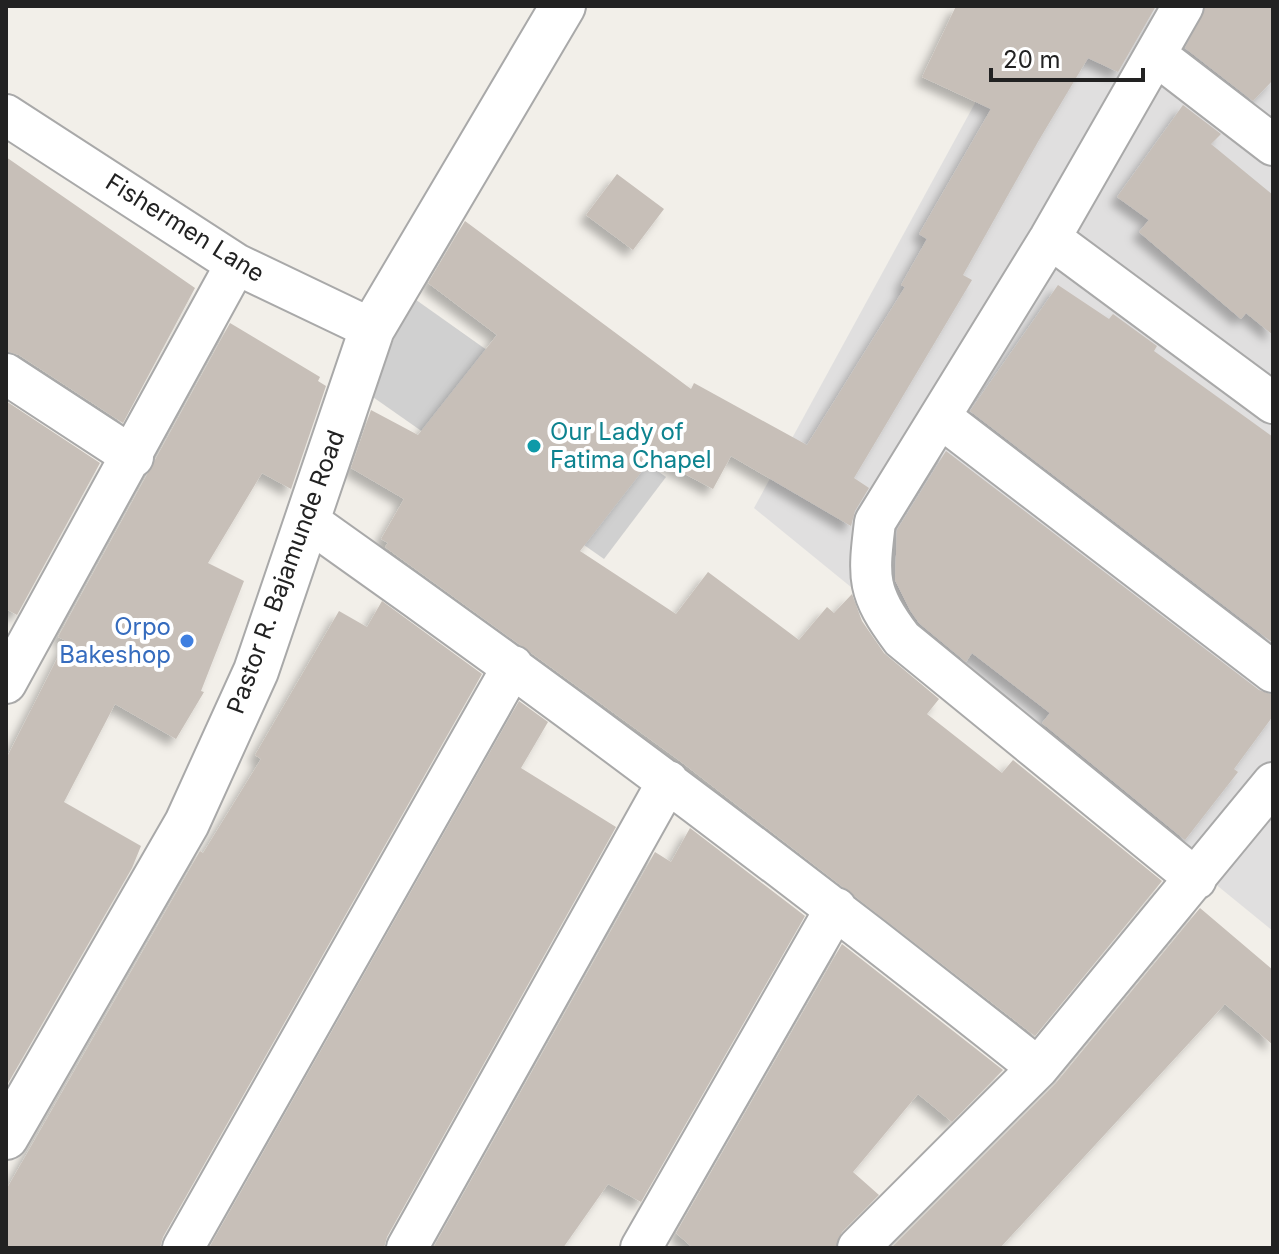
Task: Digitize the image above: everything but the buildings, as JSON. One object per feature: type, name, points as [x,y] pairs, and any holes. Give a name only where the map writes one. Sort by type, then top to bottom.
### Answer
[{"type":"street","name":"Pastor R. Bajamunde Road","points":[[6,1137],[187,823],[256,671],[372,329],[563,6]]},
{"type":"street","points":[[1183,6],[1050,238],[875,522],[869,573],[878,607],[902,639],[1196,879]]},
{"type":"street","points":[[1156,55],[1273,145]]},
{"type":"street","name":"Fishermen Lane","points":[[6,115],[236,264],[372,329]]},
{"type":"street","points":[[1050,238],[1273,403]]},
{"type":"street","points":[[6,683],[18,636],[133,457],[236,264]]},
{"type":"street","points":[[6,374],[133,457]]},
{"type":"street","points":[[940,417],[1273,672]]},
{"type":"street","points":[[307,520],[668,781],[836,908],[1038,1068]]},
{"type":"street","points":[[183,1248],[513,666]]},
{"type":"street","points":[[407,1248],[668,781]]},
{"type":"street","points":[[858,1248],[1038,1068],[1273,783]]},
{"type":"street","points":[[641,1248],[836,908]]},
{"type":"shaded area","points":[[1028,6],[1273,6],[1273,931],[754,508]]},
{"type":"shaded area","points":[[412,297],[666,477],[604,559],[370,395]]},
{"type":"place","name":"Our Lady of Fatima Chapel","points":[[534,446]]},
{"type":"place","name":"Orpo Bakeshop","points":[[187,641]]}]
